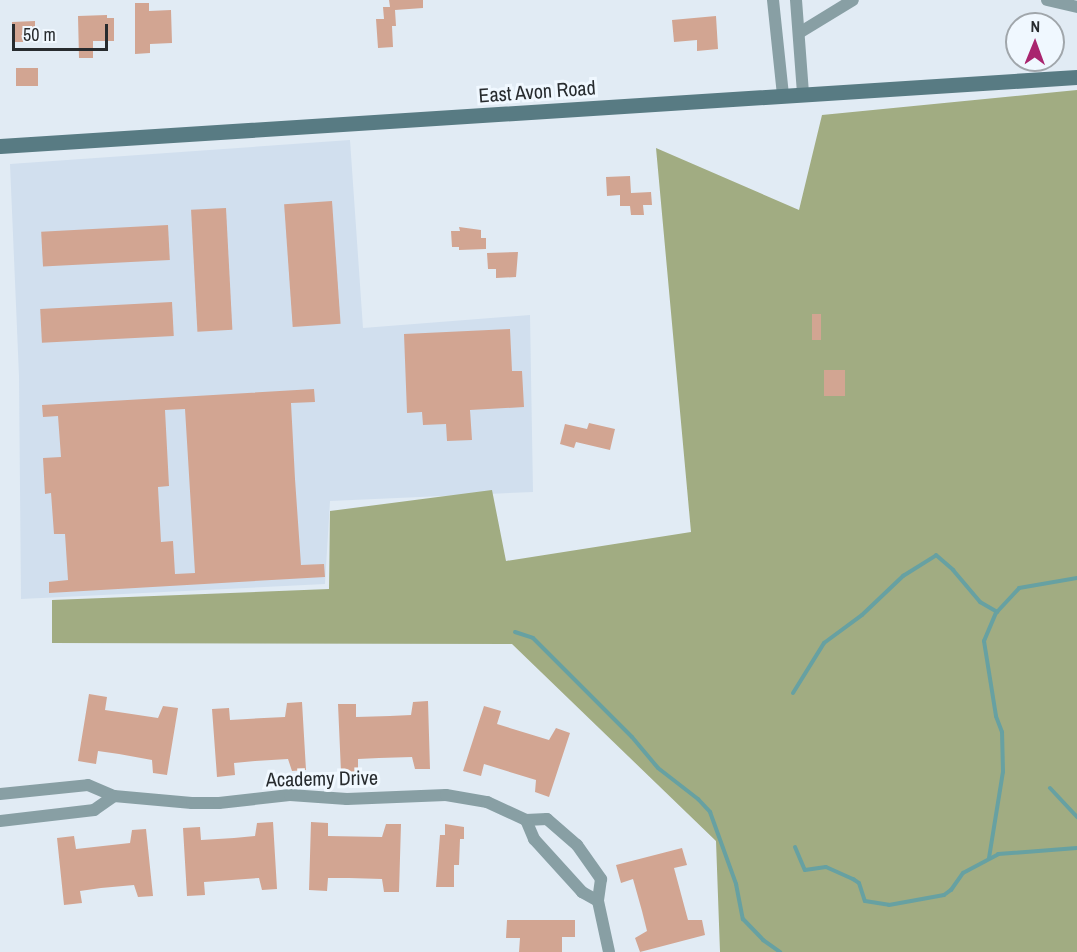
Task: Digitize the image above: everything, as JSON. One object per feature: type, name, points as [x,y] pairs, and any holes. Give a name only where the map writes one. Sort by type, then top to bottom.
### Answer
[{"type":"main road","name":"East Avon Road","points":[[0,146],[1077,76]]},
{"type":"street","points":[[773,0],[783,95]]},
{"type":"street","points":[[796,0],[803,94]]},
{"type":"street","points":[[799,33],[853,0]]},
{"type":"street","points":[[1047,0],[1077,8]]},
{"type":"street","name":"Academy Drive","points":[[0,794],[88,785],[114,796],[219,803],[290,795],[347,799],[446,795],[487,802],[526,820],[547,819],[577,845],[601,879],[598,901],[609,952]]},
{"type":"street","points":[[0,821],[94,810],[114,796]]},
{"type":"street","points":[[526,820],[534,839],[582,892],[598,901]]},
{"type":"shaded area","points":[[350,140],[363,328],[530,315],[533,492],[330,501],[325,584],[21,599],[19,376],[10,164]]},
{"type":"green space","points":[[1077,90],[1077,952],[720,952],[716,841],[512,644],[52,643],[52,600],[329,589],[330,511],[492,490],[506,561],[691,532],[656,148],[799,210],[822,115]]},
{"type":"building","points":[[389,0],[423,0],[423,8],[395,10],[396,26],[392,26],[393,47],[378,48],[376,19],[384,19],[383,7],[390,7]]},
{"type":"building","points":[[135,3],[149,3],[149,11],[171,10],[172,43],[150,44],[150,53],[135,54]]},
{"type":"building","points":[[107,15],[107,18],[114,18],[114,41],[93,41],[93,58],[79,58],[78,16]]},
{"type":"building","points":[[716,16],[718,49],[697,51],[697,40],[674,42],[672,20]]},
{"type":"building","points":[[35,21],[35,38],[23,38],[23,42],[12,42],[12,22]]},
{"type":"building","points":[[16,68],[38,68],[38,86],[16,86]]},
{"type":"building","points":[[630,176],[631,193],[651,192],[652,205],[643,205],[644,215],[631,215],[630,206],[620,206],[620,195],[607,196],[606,177]]},
{"type":"building","points":[[332,201],[341,324],[293,327],[284,204]]},
{"type":"building","points":[[226,208],[232,330],[197,332],[191,210]]},
{"type":"building","points":[[168,225],[170,260],[43,267],[41,232]]},
{"type":"building","points":[[459,227],[481,230],[481,238],[486,238],[486,249],[459,250],[459,247],[452,247],[451,231],[460,231]]},
{"type":"building","points":[[518,252],[516,277],[496,278],[496,269],[488,269],[487,253]]},
{"type":"building","points":[[172,302],[174,336],[42,343],[40,309]]},
{"type":"building","points":[[812,314],[821,314],[821,340],[812,340]]},
{"type":"building","points":[[510,329],[512,371],[522,371],[524,407],[470,410],[472,440],[447,441],[446,424],[423,425],[422,412],[407,413],[404,334]]},
{"type":"building","points":[[824,370],[845,370],[845,396],[824,396]]},
{"type":"building","points":[[314,389],[315,402],[291,403],[295,479],[301,565],[324,564],[325,577],[49,593],[49,582],[68,580],[65,534],[54,534],[51,493],[45,494],[43,458],[61,457],[58,416],[43,417],[42,405]],"holes":[[[185,409],[195,573],[175,574],[173,541],[161,542],[158,487],[169,486],[165,410]]]},
{"type":"building","points":[[589,423],[615,429],[610,450],[576,442],[574,448],[560,444],[565,424],[587,429]]},
{"type":"building","points":[[89,694],[107,697],[105,710],[158,718],[163,706],[178,708],[167,775],[153,773],[152,760],[119,754],[98,751],[96,764],[78,761]]},
{"type":"building","points":[[428,701],[430,769],[415,769],[412,757],[379,758],[358,759],[358,772],[341,772],[338,704],[356,704],[356,717],[390,716],[411,715],[413,702]]},
{"type":"building","points":[[302,702],[306,770],[292,771],[288,759],[255,761],[234,763],[235,775],[217,777],[212,709],[229,708],[230,720],[285,717],[287,703]]},
{"type":"building","points":[[484,706],[501,711],[497,724],[549,740],[556,728],[570,733],[549,797],[535,792],[536,780],[484,764],[481,776],[463,771]]},
{"type":"building","points":[[273,822],[277,889],[262,890],[259,878],[204,882],[205,895],[187,896],[183,828],[200,827],[201,840],[234,838],[255,836],[257,823]]},
{"type":"building","points":[[311,822],[328,823],[328,836],[382,837],[386,824],[401,824],[399,892],[384,892],[382,879],[349,878],[328,878],[327,891],[309,890]]},
{"type":"building","points":[[445,824],[464,827],[464,839],[460,839],[459,865],[454,865],[454,887],[436,887],[440,835],[445,835]]},
{"type":"building","points":[[146,829],[153,896],[138,897],[134,885],[101,888],[80,891],[82,903],[64,905],[57,838],[74,836],[76,849],[130,843],[132,830]]},
{"type":"building","points":[[682,848],[687,865],[674,868],[688,920],[702,920],[705,935],[640,952],[635,938],[647,931],[642,911],[633,879],[621,883],[616,865]]},
{"type":"building","points":[[507,920],[575,920],[575,937],[562,937],[562,952],[519,952],[520,938],[506,938]]},
{"type":"waterway","points":[[793,693],[824,643],[862,615],[903,576],[936,555],[953,570],[980,602],[997,612]]},
{"type":"waterway","points":[[989,858],[1003,772],[1002,732],[996,716],[984,641],[996,613],[1019,588],[1077,578]]},
{"type":"waterway","points":[[515,632],[533,638],[632,737],[658,768],[698,799],[710,812],[736,884],[743,919],[763,940],[780,952]]},
{"type":"waterway","points":[[1050,788],[1077,817]]},
{"type":"waterway","points":[[795,847],[805,870],[826,867],[859,883],[865,901],[889,905],[944,895],[951,890],[963,873],[998,854],[1077,848]]}]
